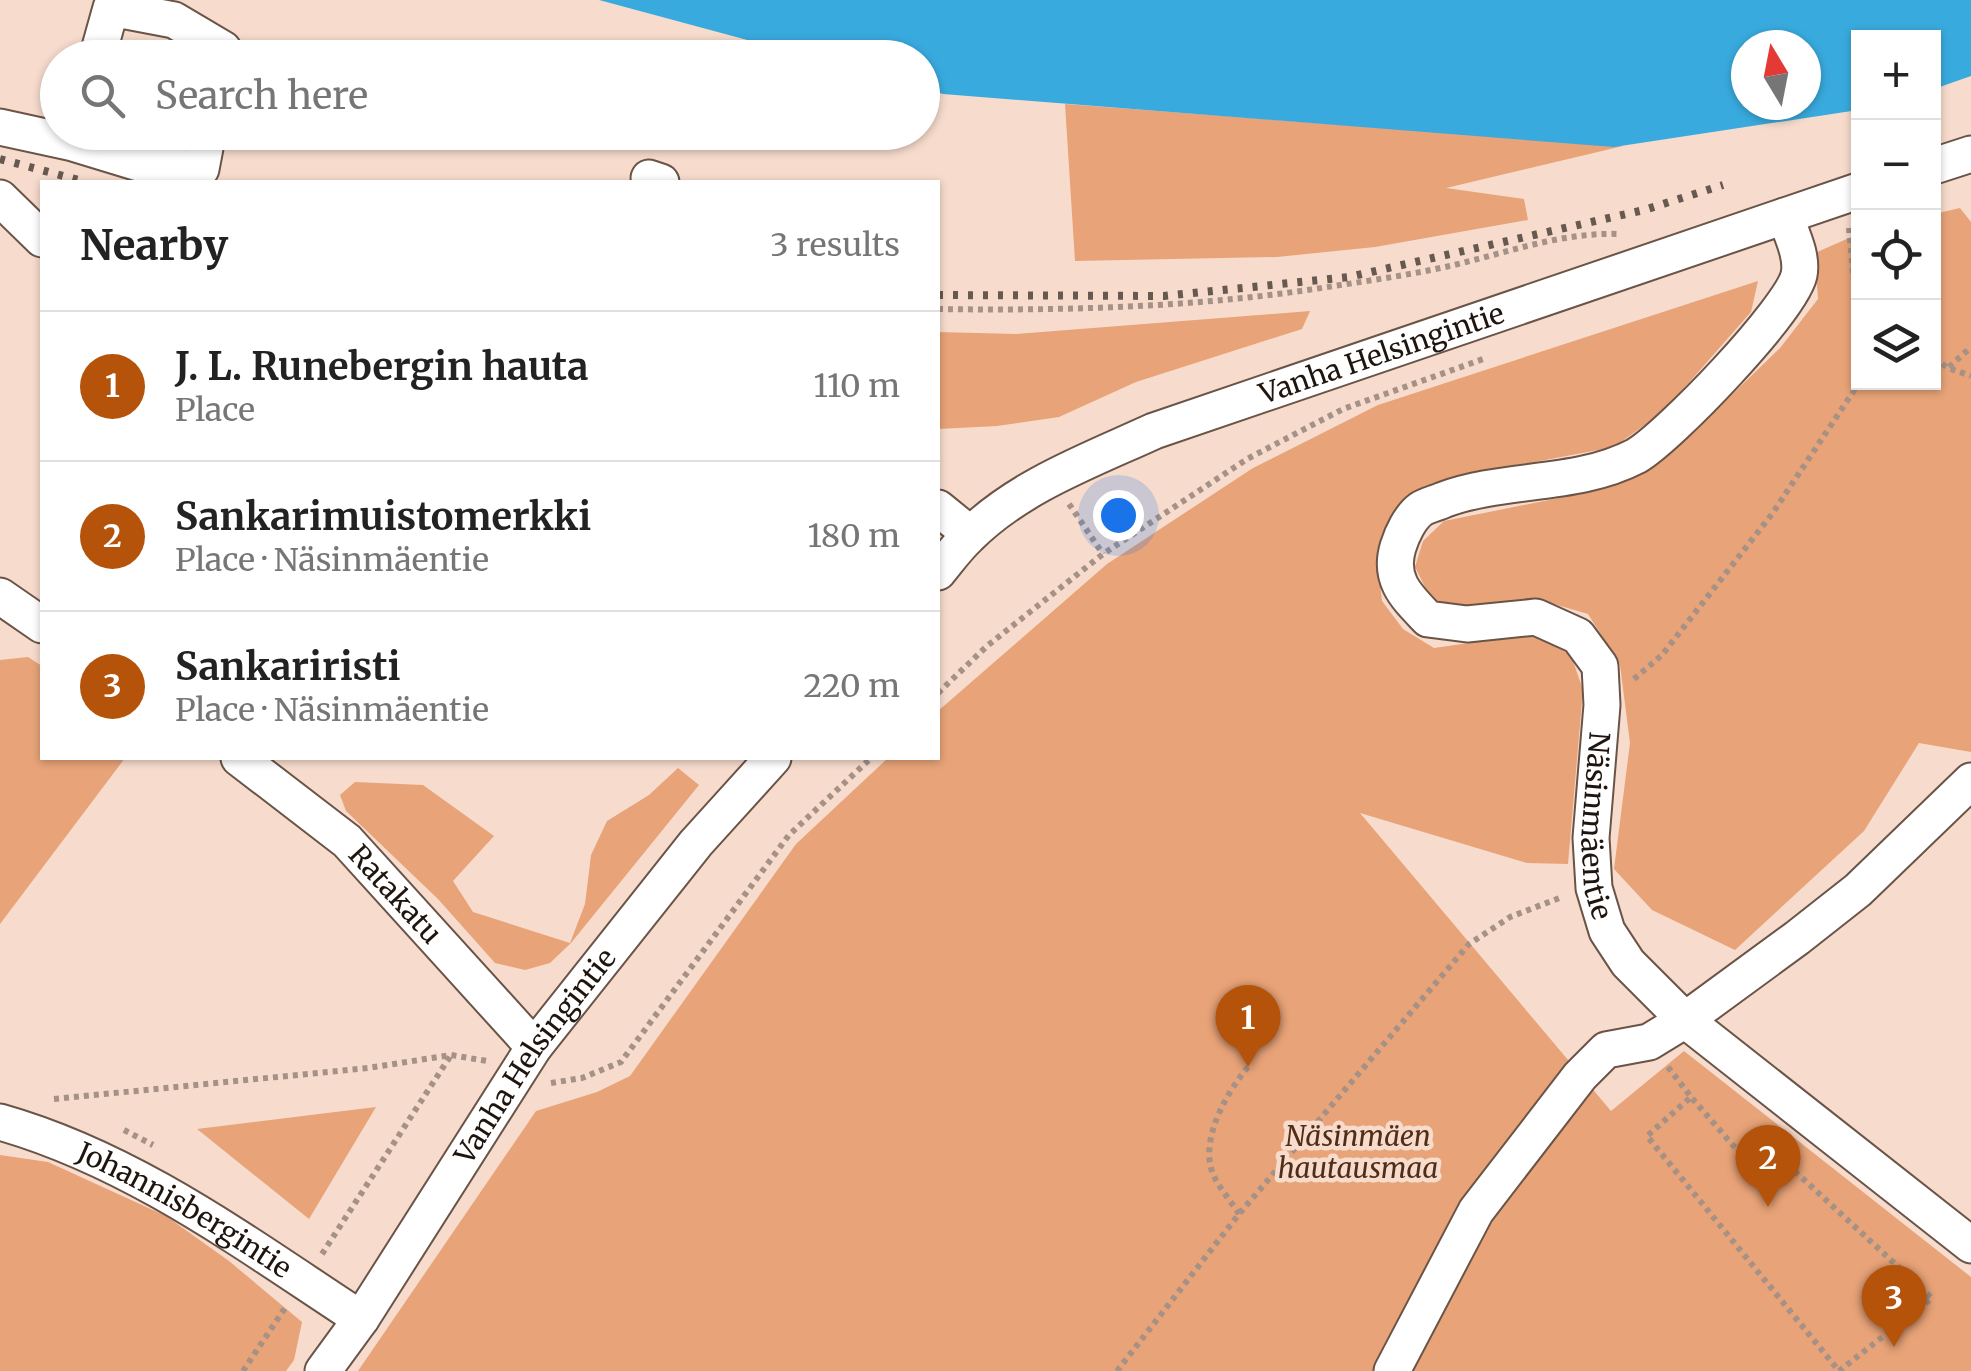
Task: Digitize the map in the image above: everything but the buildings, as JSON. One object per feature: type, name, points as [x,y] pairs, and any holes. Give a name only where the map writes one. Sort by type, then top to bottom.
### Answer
[{"type":"street","points":[[102,40],[111,8],[174,20],[208,40]]},
{"type":"street","points":[[0,127],[40,133]]},
{"type":"street","points":[[105,150],[142,164],[202,169],[205,150]]},
{"type":"street","points":[[1941,164],[1971,154]]},
{"type":"street","name":"Vanha Helsingintie","points":[[940,570],[970,534],[1008,505],[1051,479],[1154,431],[1851,193]]},
{"type":"street","points":[[0,198],[40,236]]},
{"type":"street","name":"Näsinmäentie","points":[[1785,216],[1797,250],[1799,274],[1784,306],[1704,397],[1637,455],[1583,474],[1467,491],[1422,508],[1402,534],[1393,563],[1400,589],[1428,619],[1468,624],[1536,617],[1578,636],[1600,666],[1602,705],[1592,838],[1594,888],[1607,931],[1628,963],[1686,1020],[1971,1245]]},
{"type":"street","points":[[940,510],[970,534]]},
{"type":"street","points":[[0,596],[40,623]]},
{"type":"street","name":"Ratakatu","points":[[242,760],[347,840],[526,1059]]},
{"type":"street","name":"Vanha Helsingintie","points":[[323,1371],[361,1319],[526,1059],[696,843],[770,760]]},
{"type":"street","points":[[1392,1371],[1476,1211],[1580,1076],[1606,1050],[1649,1042],[1686,1020],[1858,890],[1971,781]]},
{"type":"street","name":"Johannisbergintie","points":[[0,1122],[35,1132],[146,1180],[361,1319]]},
{"type":"path","points":[[1849,227],[1851,250]]},
{"type":"path","points":[[940,309],[1160,305],[1258,297],[1454,265],[1523,246],[1601,234],[1631,235]]},
{"type":"path","points":[[1948,368],[1971,347]]},
{"type":"path","points":[[940,692],[986,646],[1103,554],[1247,459],[1343,408],[1492,356]]},
{"type":"path","points":[[1941,363],[1971,376]]},
{"type":"path","points":[[1602,705],[1662,655],[1772,514],[1854,390]]},
{"type":"path","points":[[1051,479],[1103,554]]},
{"type":"path","points":[[54,1099],[451,1056],[526,1059],[550,1084],[582,1078],[621,1062],[789,835],[868,760]]},
{"type":"path","points":[[1117,1371],[1239,1214],[1469,944],[1510,917],[1594,888]]},
{"type":"path","points":[[1649,1042],[1764,1181],[1786,1163],[1932,1298],[1838,1371],[1648,1136],[1691,1097]]},
{"type":"path","points":[[243,1371],[451,1056]]},
{"type":"path","points":[[1239,1214],[1212,1171],[1212,1131],[1227,1093],[1248,1067]]},
{"type":"green space","points":[[1065,104],[1623,146],[1446,188],[1524,199],[1528,220],[1375,247],[1277,257],[1075,261]]},
{"type":"green space","points":[[1960,208],[1971,222],[1971,752],[1919,743],[1864,831],[1735,950],[1652,910],[1614,869],[1630,743],[1620,665],[1588,614],[1540,600],[1466,607],[1431,599],[1415,567],[1423,541],[1444,521],[1559,498],[1641,470],[1715,411],[1780,348],[1818,299],[1815,253],[1851,237],[1851,390],[1941,390],[1941,212]]},
{"type":"green space","name":"Näsinmäen hautausmaa","points":[[1758,281],[1751,312],[1664,411],[1614,447],[1470,474],[1416,491],[1387,526],[1377,558],[1382,601],[1403,629],[1434,648],[1532,634],[1571,655],[1583,690],[1568,864],[1527,863],[1360,813],[1611,1111],[1684,1051],[1971,1277],[1971,1371],[358,1371],[536,1111],[597,1092],[630,1076],[796,844],[886,760],[940,760],[940,709],[1107,564],[1253,468],[1378,405]]},
{"type":"green space","points":[[1310,311],[1302,329],[1136,382],[1059,417],[940,429],[940,332],[1016,334]]},
{"type":"green space","points":[[28,657],[40,665],[40,760],[123,760],[0,924],[0,660]]},
{"type":"green space","points":[[678,768],[699,785],[571,943],[550,963],[525,970],[495,963],[438,899],[346,811],[340,795],[355,782],[423,785],[494,836],[453,881],[473,912],[570,943],[585,904],[591,855],[607,821],[649,795]]},
{"type":"green space","points":[[376,1107],[309,1219],[197,1129]]},
{"type":"green space","points":[[0,1155],[48,1162],[166,1216],[229,1261],[302,1322],[294,1360],[286,1371],[0,1371]]},
{"type":"water","points":[[599,0],[1971,0],[1971,76],[1941,87],[1941,30],[1851,30],[1851,111],[1821,116],[1821,30],[1731,30],[1731,120],[1792,120],[1614,147],[943,94],[940,40],[747,40]]},
{"type":"railway","points":[[0,159],[79,180]]},
{"type":"railway","points":[[940,295],[1164,296],[1349,277],[1644,210],[1723,185]]},
{"type":"place","name":"J. L. Runebergin hauta","points":[[1248,1067]]},
{"type":"place","name":"Sankarimuistomerkki","points":[[1768,1207]]},
{"type":"place","name":"Sankariristi","points":[[1894,1347]]}]
